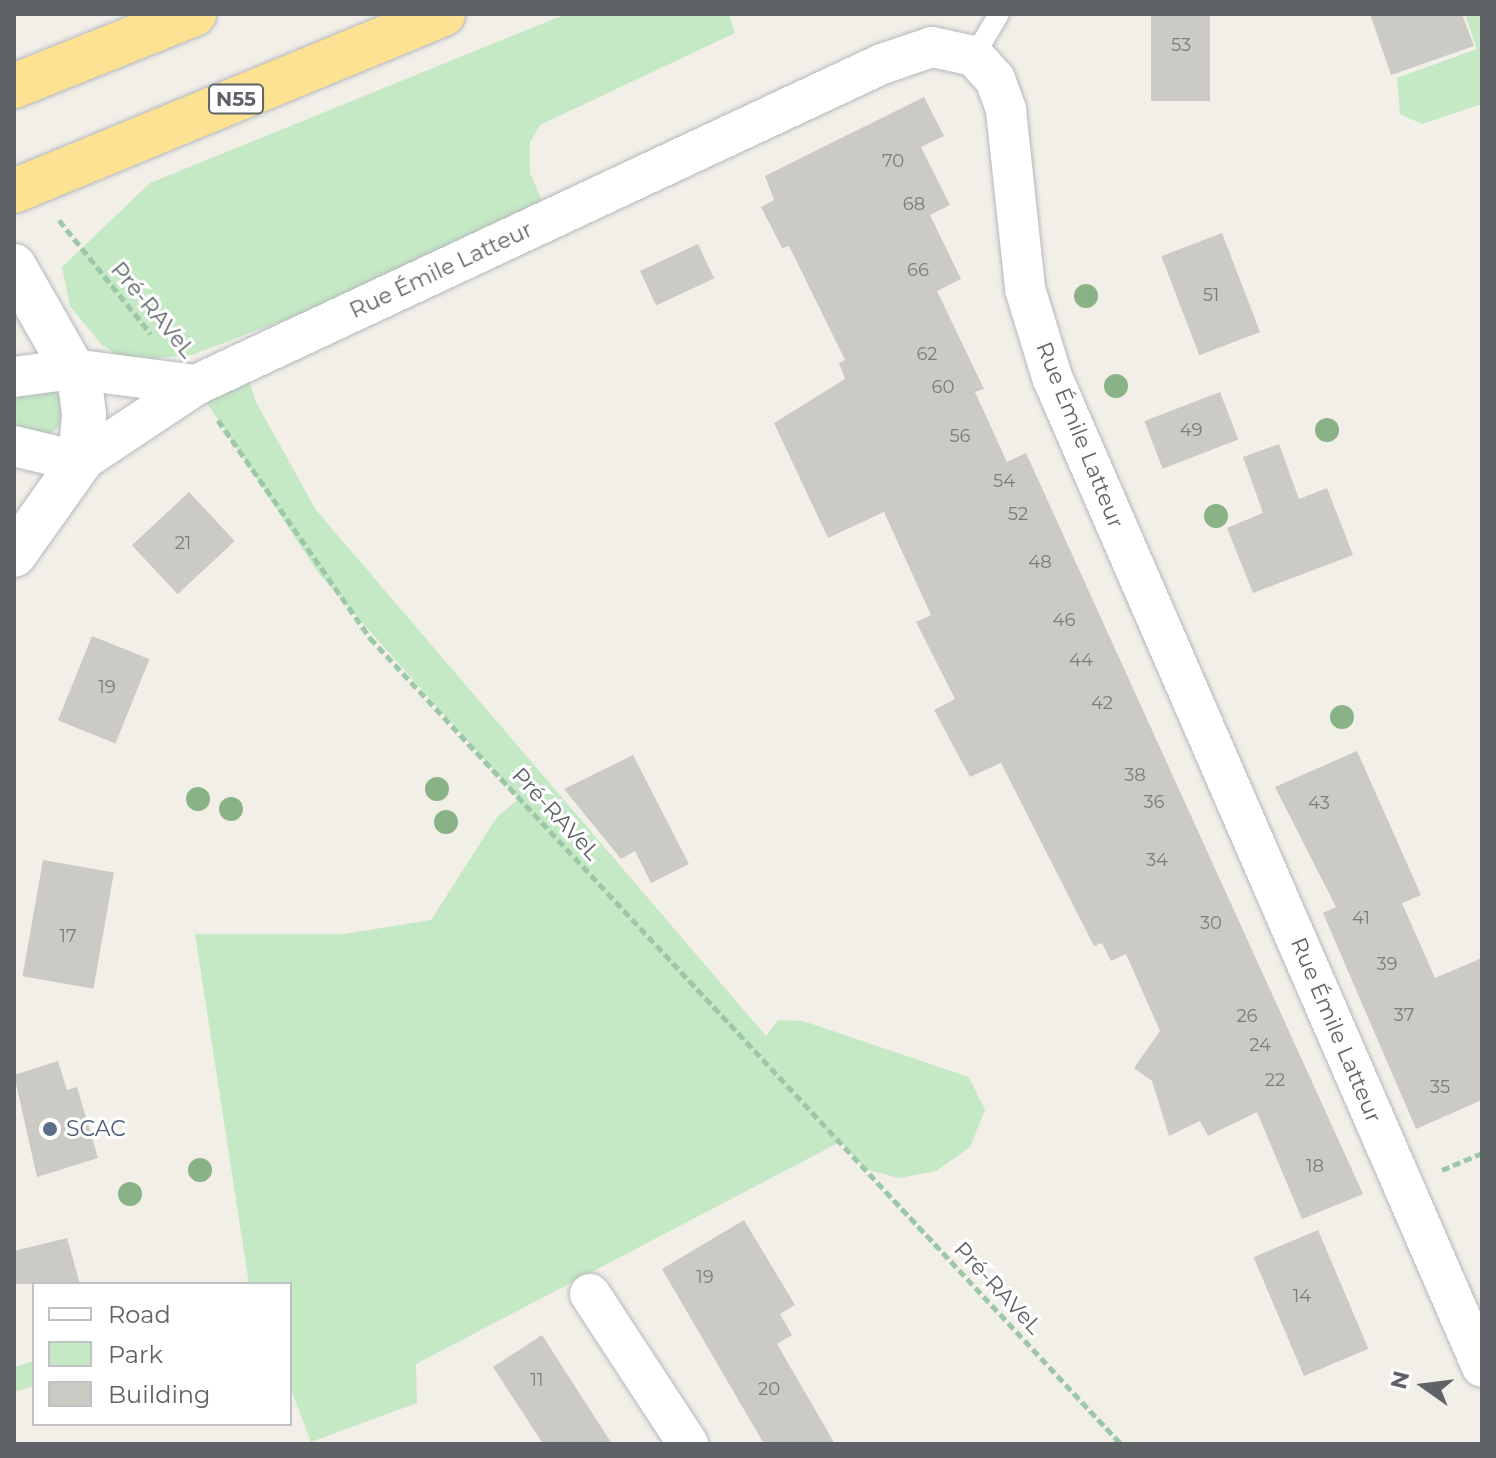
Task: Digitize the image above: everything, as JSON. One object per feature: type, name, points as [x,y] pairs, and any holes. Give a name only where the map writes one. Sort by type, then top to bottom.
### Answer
[{"type":"highway","points":[[14,86],[194,14]]},
{"type":"highway","name":"N55","points":[[22,188],[443,14]]},
{"type":"street","name":"Rue Émile Latteur","points":[[80,462],[196,385],[882,64],[932,47],[974,56],[995,79],[1006,110],[1025,289],[1052,377],[1482,1367]]},
{"type":"street","points":[[14,266],[73,369],[84,415],[80,462],[14,555]]},
{"type":"street","points":[[14,377],[73,369],[196,385]]},
{"type":"street","points":[[14,446],[80,462]]},
{"type":"street","points":[[590,1294],[688,1444]]},
{"type":"lane","points":[[974,56],[999,14]]},
{"type":"path","name":"Pré-RAVeL","points":[[22,188],[196,385],[370,638],[1121,1444]]},
{"type":"green space","points":[[566,14],[729,14],[735,33],[540,125],[530,142],[530,173],[550,219],[192,355],[127,361],[101,344],[70,306],[62,267],[150,183]]},
{"type":"green space","points":[[1465,14],[1482,14],[1482,104],[1422,124],[1400,114],[1397,78],[1477,49]]},
{"type":"green space","points":[[243,363],[256,402],[316,510],[766,1036],[778,1020],[803,1021],[969,1077],[985,1110],[970,1147],[936,1171],[899,1178],[865,1169],[840,1142],[416,1364],[417,1403],[311,1442],[292,1392],[292,1282],[249,1282],[195,934],[344,934],[431,920],[497,817],[519,799],[319,574],[205,400]]},
{"type":"green space","points":[[39,386],[56,394],[64,411],[56,428],[39,436],[22,428],[14,411],[22,394]]},
{"type":"green space","points":[[32,1362],[32,1387],[14,1392],[14,1367]]},
{"type":"building","points":[[1151,14],[1210,14],[1210,101],[1151,101]]},
{"type":"building","points":[[1370,14],[1462,14],[1474,46],[1391,75]]},
{"type":"building","points":[[924,97],[944,136],[921,147],[950,205],[930,215],[961,279],[937,291],[984,389],[975,392],[1007,462],[1026,453],[1363,1194],[1302,1219],[1257,1112],[1208,1136],[1200,1121],[1169,1136],[1152,1081],[1134,1068],[1160,1031],[1126,954],[1111,961],[1102,943],[1094,946],[1001,763],[970,777],[934,710],[955,699],[916,622],[931,615],[884,512],[828,538],[774,423],[845,379],[839,363],[845,360],[789,246],[782,248],[761,207],[774,200],[765,176]]},
{"type":"building","points":[[1222,233],[1260,332],[1199,355],[1161,256]]},
{"type":"building","points":[[698,244],[714,278],[656,305],[640,271]]},
{"type":"building","points":[[1220,392],[1238,440],[1163,469],[1144,421]]},
{"type":"building","points":[[1279,444],[1299,499],[1327,488],[1353,555],[1253,593],[1227,528],[1263,513],[1243,457]]},
{"type":"building","points":[[189,492],[235,541],[178,594],[132,545]]},
{"type":"building","points":[[92,636],[149,659],[115,744],[58,720]]},
{"type":"building","points":[[1357,751],[1421,895],[1402,903],[1435,978],[1482,958],[1482,1100],[1416,1129],[1323,913],[1336,907],[1275,787]]},
{"type":"building","points":[[633,755],[689,864],[651,883],[635,851],[621,859],[564,789]]},
{"type":"building","points":[[43,860],[114,873],[93,989],[23,976]]},
{"type":"building","points":[[58,1061],[67,1090],[77,1087],[98,1158],[37,1177],[14,1075]]},
{"type":"building","points":[[744,1220],[795,1305],[780,1314],[792,1335],[777,1344],[835,1444],[764,1444],[662,1269]]},
{"type":"building","points":[[1318,1230],[1368,1349],[1304,1376],[1254,1257]]},
{"type":"building","points":[[67,1238],[79,1282],[14,1284],[14,1251]]},
{"type":"building","points":[[542,1335],[612,1444],[543,1444],[493,1367]]},
{"type":"place","name":"SCAC","points":[[50,1129]]}]
